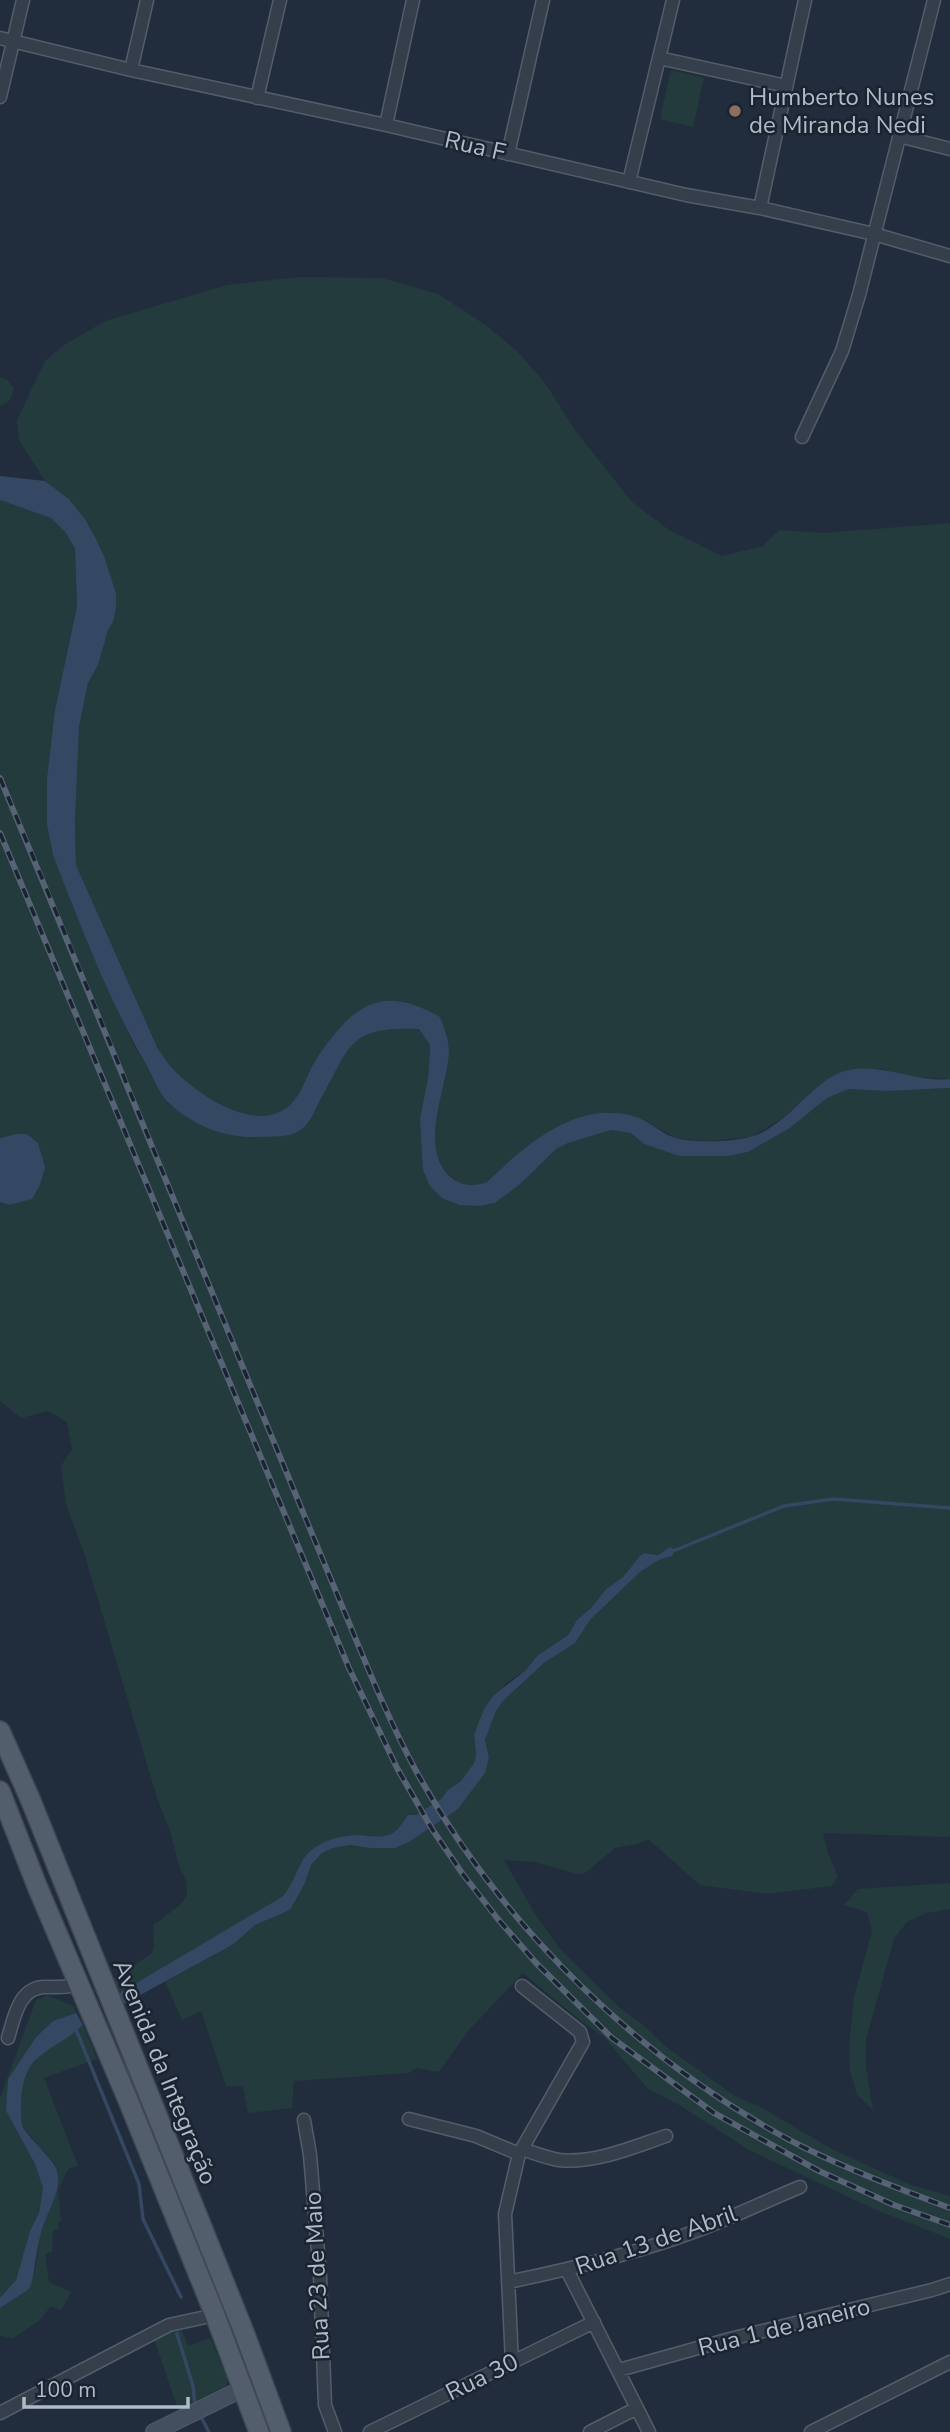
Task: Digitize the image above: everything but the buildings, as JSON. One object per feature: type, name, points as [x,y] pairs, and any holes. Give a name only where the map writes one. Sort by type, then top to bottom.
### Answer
[{"type":"main road","name":"Avenida da Integração","points":[[0,1731],[31,1801],[244,2332],[281,2432]]},
{"type":"main road","name":"Avenida da Integração","points":[[0,1791],[204,2287],[259,2432]]},
{"type":"main road","points":[[204,2287],[223,2281]]},
{"type":"main road","points":[[224,2338],[244,2332]]},
{"type":"street","points":[[0,97],[23,0]]},
{"type":"street","points":[[131,70],[147,0]]},
{"type":"street","points":[[257,98],[281,0]]},
{"type":"street","points":[[386,125],[413,0]]},
{"type":"street","points":[[508,154],[543,0]]},
{"type":"street","points":[[629,181],[673,0]]},
{"type":"street","points":[[760,208],[805,0]]},
{"type":"street","points":[[803,437],[842,351],[859,295],[934,0]]},
{"type":"street","name":"Rua F","points":[[0,38],[686,195],[760,208],[874,234],[950,256]]},
{"type":"street","points":[[659,58],[786,86]]},
{"type":"street","points":[[899,136],[950,149]]},
{"type":"street","points":[[8,2038],[21,2002],[33,1989],[68,1987],[80,1983]]},
{"type":"street","points":[[512,2362],[505,2214],[521,2152],[583,2042],[580,2032],[522,1986]]},
{"type":"street","points":[[409,2119],[556,2160],[613,2153],[666,2136]]},
{"type":"street","name":"Rua 23 de Maio","points":[[304,2120],[310,2155],[320,2276],[325,2405],[335,2432]]},
{"type":"street","name":"Rua 13 de Abril","points":[[508,2282],[567,2270],[698,2230],[800,2187]]},
{"type":"street","points":[[567,2270],[649,2432]]},
{"type":"street","name":"Rua 1 de Janeiro","points":[[619,2371],[730,2339],[950,2284]]},
{"type":"street","points":[[0,2413],[169,2325],[215,2315]]},
{"type":"street","name":"Rua 30","points":[[370,2432],[594,2322]]},
{"type":"street","points":[[811,2432],[950,2362]]},
{"type":"street","points":[[154,2432],[244,2388]]},
{"type":"street","points":[[590,2432],[637,2408]]},
{"type":"green space","points":[[671,70],[704,78],[693,127],[660,119]]},
{"type":"green space","points":[[299,277],[382,278],[438,294],[487,326],[517,351],[545,383],[575,430],[632,502],[669,530],[722,556],[763,546],[779,530],[823,533],[950,523],[950,1079],[904,1076],[882,1069],[831,1077],[781,1119],[751,1137],[706,1141],[676,1138],[642,1119],[609,1112],[552,1129],[487,1183],[473,1185],[464,1184],[452,1177],[442,1165],[436,1151],[435,1135],[447,1068],[448,1043],[440,1017],[419,1006],[400,1001],[383,1001],[367,1006],[353,1015],[328,1043],[295,1100],[278,1113],[264,1116],[232,1110],[202,1093],[170,1065],[158,1049],[76,865],[79,728],[88,683],[98,665],[113,622],[116,593],[104,556],[85,519],[69,499],[45,481],[19,440],[17,420],[45,361],[64,345],[105,321],[227,285]]},
{"type":"green space","points":[[0,377],[8,380],[14,388],[10,400],[0,406]]},
{"type":"green space","points":[[0,500],[51,518],[66,533],[75,549],[77,606],[55,710],[53,855],[130,1038],[168,1103],[193,1121],[306,1125],[340,1063],[360,1036],[397,1028],[419,1029],[430,1045],[423,1170],[480,1206],[495,1203],[556,1149],[611,1130],[631,1133],[644,1144],[679,1156],[729,1156],[748,1152],[790,1128],[827,1098],[849,1089],[886,1091],[950,1088],[950,1837],[823,1833],[838,1877],[832,1886],[767,1894],[700,1885],[648,1839],[638,1844],[615,1848],[585,1873],[578,1874],[535,1862],[504,1860],[535,1914],[560,1949],[620,2008],[665,2046],[735,2096],[764,2109],[832,2149],[911,2185],[950,2196],[950,2239],[874,2209],[749,2150],[681,2106],[648,2089],[603,2036],[523,1973],[468,2031],[439,2072],[417,2068],[408,2073],[294,2081],[292,2108],[248,2113],[243,2086],[226,2086],[201,2011],[182,2020],[165,1982],[234,1944],[255,1925],[290,1910],[305,1883],[311,1865],[322,1853],[350,1845],[370,1848],[409,1842],[458,1809],[485,1773],[489,1757],[485,1740],[496,1711],[503,1701],[544,1663],[574,1643],[590,1620],[640,1572],[659,1560],[672,1556],[644,1553],[640,1556],[623,1577],[606,1589],[577,1620],[568,1635],[537,1656],[526,1670],[506,1683],[474,1735],[474,1763],[461,1781],[441,1799],[416,1815],[408,1815],[394,1832],[389,1834],[351,1836],[319,1845],[304,1858],[282,1898],[116,1995],[110,1982],[152,1953],[153,1925],[180,1905],[187,1896],[186,1879],[180,1869],[170,1831],[157,1798],[85,1556],[66,1504],[61,1466],[72,1449],[67,1422],[48,1411],[21,1418],[0,1401],[0,1202],[9,1205],[6,1136],[0,1138]]},
{"type":"green space","points":[[950,1883],[950,1909],[926,1913],[907,1922],[894,1939],[866,2039],[866,2068],[873,2110],[857,2094],[850,2072],[849,2047],[854,1997],[872,1931],[867,1912],[844,1905],[858,1889]]},
{"type":"green space","points":[[48,1995],[74,2006],[76,2013],[53,2021],[36,2037],[8,2079],[6,2111],[35,2164],[43,2188],[39,2213],[30,2231],[16,2280],[0,2298],[0,2098],[36,2000]]},
{"type":"green space","points":[[83,2025],[97,2059],[44,2078],[78,2166],[68,2169],[58,2190],[61,2221],[58,2222],[59,2229],[53,2230],[52,2252],[45,2254],[49,2282],[71,2292],[61,2311],[51,2306],[39,2321],[13,2338],[0,2336],[0,2308],[28,2290],[36,2266],[41,2230],[56,2190],[58,2172],[55,2164],[24,2129],[21,2119],[21,2091],[26,2074],[42,2052]]},
{"type":"green space","points":[[182,2330],[188,2346],[210,2338],[228,2379],[226,2388],[179,2412],[154,2339],[167,2331]]},
{"type":"water","points":[[0,476],[45,481],[69,499],[85,519],[104,556],[116,593],[116,609],[98,665],[88,683],[79,727],[76,865],[158,1049],[175,1071],[202,1093],[232,1110],[264,1116],[278,1113],[295,1100],[315,1061],[340,1027],[353,1015],[367,1006],[383,1001],[400,1001],[419,1006],[440,1017],[448,1044],[447,1068],[435,1135],[436,1151],[442,1166],[452,1178],[460,1183],[477,1185],[487,1182],[519,1153],[556,1128],[575,1119],[596,1114],[617,1113],[639,1118],[676,1138],[723,1141],[761,1133],[782,1119],[821,1084],[845,1071],[875,1069],[950,1079],[950,1088],[886,1091],[849,1089],[827,1098],[790,1128],[748,1152],[729,1156],[679,1156],[644,1144],[631,1133],[611,1130],[556,1149],[519,1185],[495,1203],[480,1206],[460,1205],[442,1198],[430,1186],[423,1170],[420,1119],[428,1079],[430,1045],[419,1029],[377,1031],[354,1044],[345,1054],[310,1120],[290,1135],[245,1137],[222,1133],[189,1119],[163,1097],[134,1043],[96,963],[53,855],[47,824],[47,779],[55,710],[77,606],[75,549],[66,533],[51,518],[0,500]]},
{"type":"water","points":[[27,1134],[38,1143],[45,1167],[40,1185],[32,1199],[9,1205],[0,1202],[0,1138]]},
{"type":"water","points":[[670,1547],[675,1550],[672,1556],[659,1560],[640,1572],[590,1620],[575,1643],[544,1663],[503,1701],[496,1711],[485,1740],[489,1757],[485,1773],[458,1809],[409,1842],[395,1848],[350,1845],[322,1853],[311,1865],[305,1883],[290,1910],[255,1925],[234,1944],[120,2006],[116,1995],[282,1897],[304,1858],[314,1848],[345,1836],[390,1834],[408,1815],[416,1815],[441,1799],[461,1781],[474,1763],[474,1735],[484,1709],[493,1696],[526,1670],[537,1656],[568,1635],[577,1620],[606,1589],[623,1577],[640,1556],[644,1553],[658,1555]]},
{"type":"water","points":[[76,2013],[83,2025],[40,2056],[26,2074],[21,2113],[23,2126],[55,2166],[58,2179],[42,2229],[31,2285],[28,2290],[0,2308],[0,2298],[16,2280],[30,2231],[39,2213],[43,2188],[35,2164],[6,2111],[8,2079],[36,2037],[53,2021]]},
{"type":"waterway","points":[[673,1551],[784,1506],[833,1499],[950,1508]]},
{"type":"waterway","points":[[75,2027],[139,2184],[143,2219],[181,2297]]},
{"type":"waterway","points":[[177,2334],[193,2386],[195,2405]]},
{"type":"waterway","points":[[201,2417],[209,2432]]},
{"type":"railway","points":[[0,778],[377,1689],[415,1769],[450,1827],[489,1883],[533,1936],[581,1986],[632,2032],[686,2075],[742,2113],[801,2146],[950,2208]]},
{"type":"railway","points":[[0,833],[349,1668],[397,1768],[432,1829],[462,1873],[536,1963],[612,2038],[714,2113],[819,2171],[894,2205],[950,2225]]},
{"type":"place","name":"Humberto Nunes de Miranda Nedi","points":[[735,111]]}]
